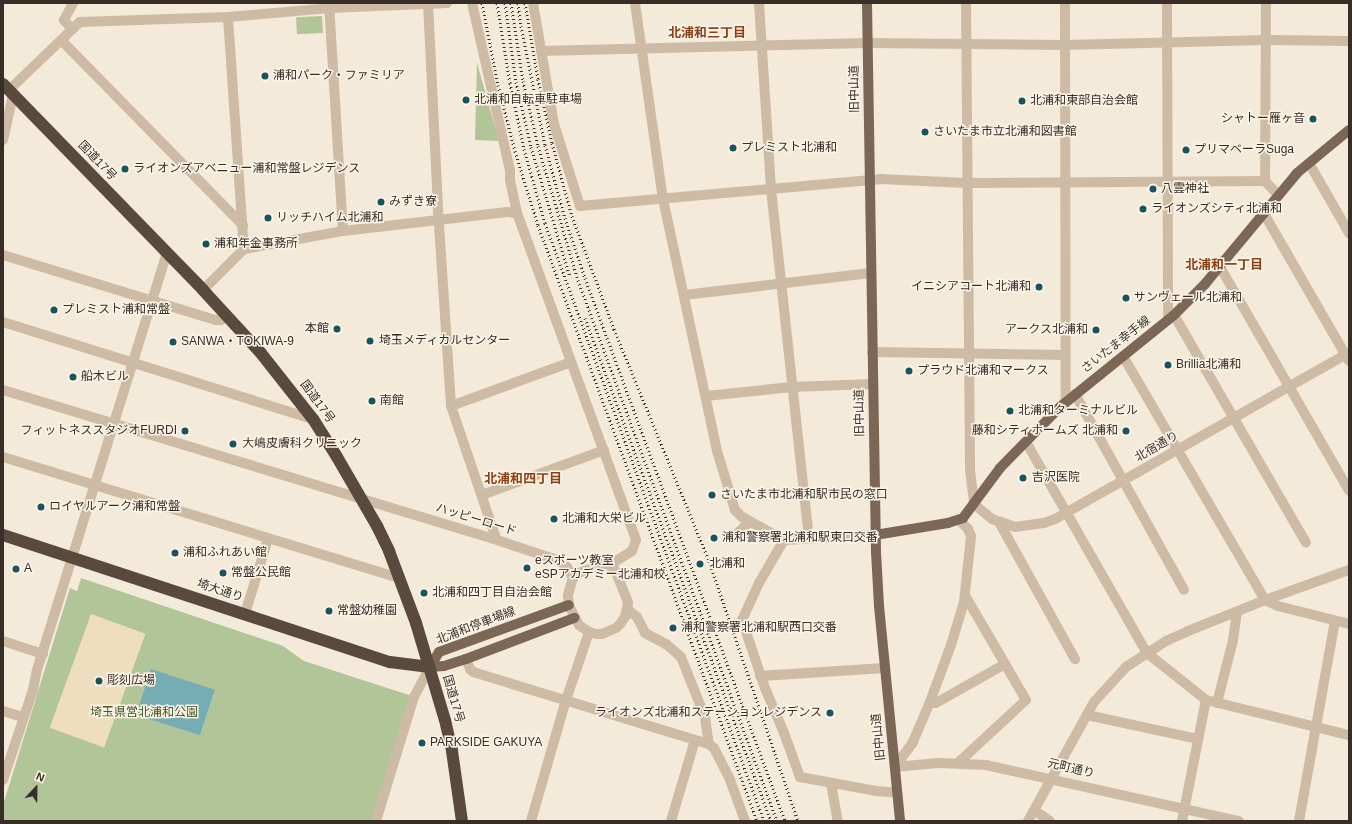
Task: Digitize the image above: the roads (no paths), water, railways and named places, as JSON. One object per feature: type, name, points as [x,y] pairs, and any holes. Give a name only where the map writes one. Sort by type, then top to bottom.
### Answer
[{"type":"highway","name":"国道17号","points":[[8,90],[203,290],[282,378],[313,419],[362,500],[389,550],[400,578],[430,667],[452,751],[462,821]]},
{"type":"highway","name":"埼大通り","points":[[3,535],[390,662],[405,666],[430,667]]},
{"type":"main road","name":"旧中山道","points":[[867,3],[872,384],[877,587],[900,821]]},
{"type":"main road","name":"さいたま幸手線","points":[[959,520],[967,514],[994,475],[1066,402],[1171,318],[1220,267],[1278,195],[1309,163],[1349,130]]},
{"type":"main road","points":[[876,535],[905,532],[959,520]]},
{"type":"main road","name":"北浦和停車場線","points":[[430,667],[439,652],[569,605]]},
{"type":"main road","points":[[430,667],[444,666],[466,659],[574,618]]},
{"type":"street","points":[[72,29],[64,20],[73,3]]},
{"type":"street","points":[[3,140],[6,123],[8,90],[80,22],[228,17],[330,6],[447,3]]},
{"type":"street","points":[[472,3],[510,170],[510,180],[517,213],[636,540],[632,551],[610,565]]},
{"type":"street","points":[[533,3],[554,124],[580,206],[880,179],[967,183],[1266,181]]},
{"type":"street","points":[[635,3],[663,199],[721,466],[735,510],[737,514],[784,540],[876,535]]},
{"type":"street","points":[[759,3],[771,189],[808,527]]},
{"type":"street","points":[[966,3],[970,480],[974,504]]},
{"type":"street","points":[[1065,3],[1066,402]]},
{"type":"street","points":[[1167,3],[1167,182],[1171,318],[1234,418],[1306,544]]},
{"type":"street","points":[[1266,3],[1266,181],[1278,195]]},
{"type":"street","points":[[428,4],[438,220],[451,406],[495,535],[494,539]]},
{"type":"street","points":[[330,6],[343,231]]},
{"type":"street","points":[[228,17],[244,249]]},
{"type":"street","points":[[61,40],[243,225]]},
{"type":"street","points":[[541,51],[761,45],[1065,45],[1266,40],[1349,41]]},
{"type":"street","points":[[1309,163],[1349,233]]},
{"type":"street","points":[[203,290],[244,249],[343,231],[507,212],[517,213]]},
{"type":"street","points":[[1263,212],[1348,356]]},
{"type":"street","points":[[3,780],[167,253]]},
{"type":"street","points":[[3,255],[216,320],[221,320],[227,316]]},
{"type":"street","points":[[1220,267],[1349,490]]},
{"type":"street","points":[[684,295],[871,273]]},
{"type":"street","points":[[3,322],[313,419]]},
{"type":"street","points":[[872,352],[1065,355]]},
{"type":"street","points":[[1123,356],[1265,600],[1278,606],[1349,624]]},
{"type":"street","name":"北宿通り","points":[[974,504],[992,519],[1015,527],[1032,525],[1055,519],[1067,514],[1234,418],[1348,356]]},
{"type":"street","points":[[451,406],[571,362]]},
{"type":"street","points":[[706,396],[792,386],[872,384]]},
{"type":"street","name":"ハッピーロード","points":[[3,390],[494,539],[557,560],[567,567],[573,578]]},
{"type":"street","points":[[1075,394],[1184,590]]},
{"type":"street","points":[[1026,442],[1147,653],[1206,700],[1349,735]]},
{"type":"street","points":[[482,496],[604,450]]},
{"type":"street","points":[[3,457],[94,486],[400,578]]},
{"type":"street","points":[[895,767],[912,744],[930,702],[951,645],[965,595],[971,536],[959,520]]},
{"type":"street","points":[[735,536],[750,521]]},
{"type":"street","points":[[999,522],[1075,659]]},
{"type":"street","points":[[245,614],[268,539]]},
{"type":"street","points":[[784,540],[759,583],[742,620],[760,676],[778,722],[784,733],[800,777],[897,793]]},
{"type":"street","points":[[603,564],[610,565],[615,570],[628,603],[625,617],[616,628],[602,634],[588,632],[579,625],[574,618],[569,605],[568,595],[573,578],[579,573],[603,564]]},
{"type":"street","points":[[1028,821],[1094,702],[1126,667],[1147,653],[1188,631],[1265,600],[1349,570]]},
{"type":"street","points":[[959,762],[1026,700],[965,595]]},
{"type":"street","points":[[627,609],[637,618],[645,633],[671,647],[682,657],[705,717],[709,744]]},
{"type":"street","points":[[1217,703],[1233,640],[1237,612]]},
{"type":"street","points":[[1299,821],[1336,621]]},
{"type":"street","points":[[531,821],[566,700],[588,632]]},
{"type":"street","points":[[3,641],[43,654]]},
{"type":"street","points":[[466,659],[470,669],[473,672],[709,744],[714,748],[727,774],[745,821]]},
{"type":"street","points":[[930,702],[936,703],[1005,664]]},
{"type":"street","points":[[376,821],[414,698],[430,667]]},
{"type":"street","points":[[760,676],[885,668]]},
{"type":"street","points":[[1182,821],[1186,809],[1206,700]]},
{"type":"street","points":[[3,711],[23,717]]},
{"type":"street","points":[[1087,715],[1198,739]]},
{"type":"street","points":[[671,821],[695,740]]},
{"type":"street","name":"元町通り","points":[[895,767],[959,762],[986,765],[1051,778],[1239,821]]},
{"type":"street","points":[[831,783],[838,821]]},
{"type":"street","points":[[1034,810],[1050,821]]},
{"type":"water","points":[[151,669],[215,690],[200,735],[136,715]]},
{"type":"railway","points":[[482,3],[498,85],[515,151],[538,225],[757,821]]},
{"type":"railway","points":[[497,3],[510,83],[524,149],[545,223],[764,821]]},
{"type":"railway","points":[[505,3],[516,82],[531,147],[570,277]]},
{"type":"railway","points":[[511,3],[523,81],[538,146],[578,280],[777,821]]},
{"type":"railway","points":[[518,3],[521,26],[545,145],[565,218],[585,278],[785,821]]},
{"type":"railway","points":[[525,3],[538,79],[552,143],[572,216],[614,329],[709,561],[798,821]]},
{"type":"railway","points":[[585,318],[771,821]]},
{"type":"place","name":"浦和パーク・ファミリア","points":[[265,76]]},
{"type":"place","name":"北浦和自転車駐車場","points":[[466,100]]},
{"type":"place","name":"北浦和東部自治会館","points":[[1022,101]]},
{"type":"place","name":"シャトー雁ヶ音","points":[[1313,119]]},
{"type":"place","name":"さいたま市立北浦和図書館","points":[[925,132]]},
{"type":"place","name":"プレミスト北浦和","points":[[733,148]]},
{"type":"place","name":"プリマベーラSuga","points":[[1186,150]]},
{"type":"place","name":"ライオンズアベニュー浦和常盤レジデンス","points":[[125,169]]},
{"type":"place","name":"八雲神社","points":[[1153,189]]},
{"type":"place","name":"みずき寮","points":[[381,202]]},
{"type":"place","name":"ライオンズシティ北浦和","points":[[1143,209]]},
{"type":"place","name":"リッチハイム北浦和","points":[[268,218]]},
{"type":"place","name":"浦和年金事務所","points":[[206,244]]},
{"type":"place","name":"イニシアコート北浦和","points":[[1039,287]]},
{"type":"place","name":"サンヴェール北浦和","points":[[1126,298]]},
{"type":"place","name":"プレミスト浦和常盤","points":[[54,310]]},
{"type":"place","name":"本館","points":[[337,329]]},
{"type":"place","name":"アークス北浦和","points":[[1096,330]]},
{"type":"place","name":"埼玉メディカルセンター","points":[[370,341]]},
{"type":"place","name":"SANWA・TOKIWA-9","points":[[173,342]]},
{"type":"place","name":"Brillia北浦和","points":[[1168,365]]},
{"type":"place","name":"プラウド北浦和マークス","points":[[909,371]]},
{"type":"place","name":"船木ビル","points":[[73,377]]},
{"type":"place","name":"南館","points":[[372,401]]},
{"type":"place","name":"北浦和ターミナルビル","points":[[1010,411]]},
{"type":"place","name":"フィットネススタジオFURDI","points":[[185,431]]},
{"type":"place","name":"藤和シティホームズ 北浦和","points":[[1126,431]]},
{"type":"place","name":"大嶋皮膚科クリニック","points":[[233,444]]},
{"type":"place","name":"吉沢医院","points":[[1023,478]]},
{"type":"place","name":"さいたま市北浦和駅市民の窓口","points":[[712,495]]},
{"type":"place","name":"ロイヤルアーク浦和常盤","points":[[41,507]]},
{"type":"place","name":"北浦和大栄ビル","points":[[554,519]]},
{"type":"place","name":"浦和警察署北浦和駅東口交番","points":[[714,538]]},
{"type":"place","name":"浦和ふれあい館","points":[[175,553]]},
{"type":"place","name":"北浦和","points":[[700,564]]},
{"type":"place","name":"eスポーツ教室 eSPアカデミー北浦和校","points":[[527,568]]},
{"type":"place","name":"A","points":[[16,569]]},
{"type":"place","name":"常盤公民館","points":[[223,573]]},
{"type":"place","name":"北浦和四丁目自治会館","points":[[424,593]]},
{"type":"place","name":"常盤幼稚園","points":[[329,611]]},
{"type":"place","name":"浦和警察署北浦和駅西口交番","points":[[673,628]]},
{"type":"place","name":"彫刻広場","points":[[99,681]]},
{"type":"place","name":"ライオンズ北浦和ステーションレジデンス","points":[[830,713]]},
{"type":"place","name":"PARKSIDE GAKUYA","points":[[422,743]]},
{"type":"district","name":"北浦和三丁目","points":[[707,33]]},
{"type":"district","name":"北浦和一丁目","points":[[1224,265]]},
{"type":"district","name":"北浦和四丁目","points":[[523,479]]},
{"type":"park label","name":"埼玉県営北浦和公園","points":[[144,713]]}]
